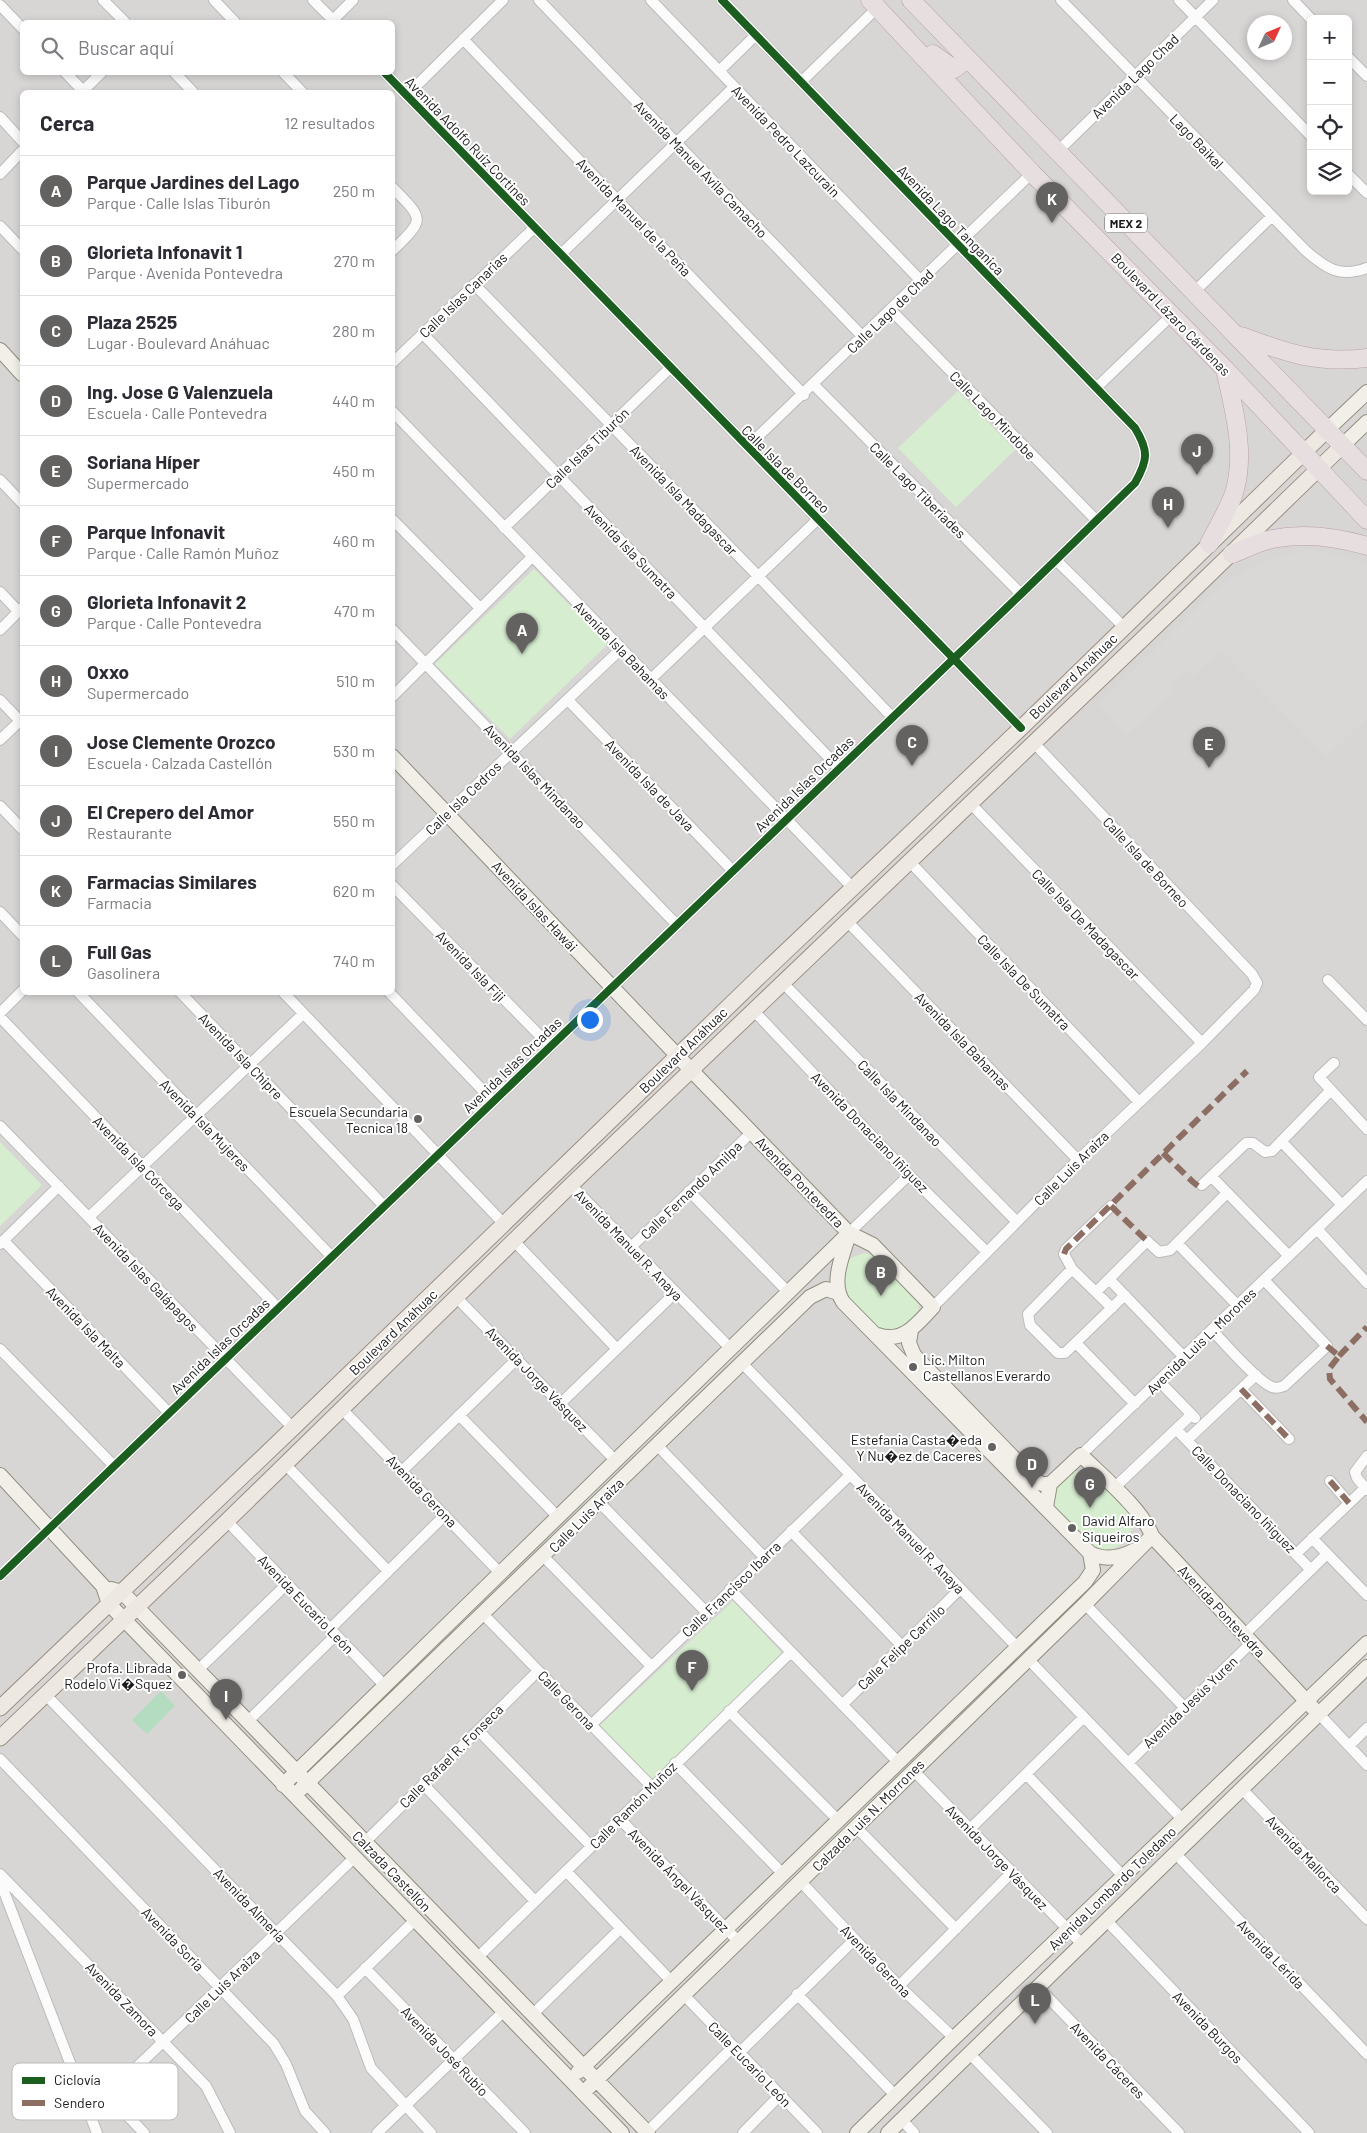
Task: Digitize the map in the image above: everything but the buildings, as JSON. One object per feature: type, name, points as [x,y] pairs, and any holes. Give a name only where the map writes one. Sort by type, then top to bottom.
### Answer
[{"type":"highway","name":"MEX 2","points":[[911,0],[1367,471]]},
{"type":"highway","name":"Boulevard Lázaro Cárdenas","points":[[874,4],[1032,173],[1225,369],[1367,520]]},
{"type":"highway","points":[[892,24],[905,30],[951,68],[956,69],[967,59]]},
{"type":"highway","points":[[1235,334],[1303,358],[1344,361],[1367,358]]},
{"type":"highway","points":[[1209,544],[1233,495],[1236,478],[1238,449],[1236,417],[1225,369]]},
{"type":"highway","points":[[1232,554],[1271,539],[1311,536],[1350,541],[1367,546]]},
{"type":"main road","name":"Boulevard Anáhuac","points":[[0,1708],[852,888],[1021,728],[1327,430]]},
{"type":"main road","name":"Boulevard Anáhuac","points":[[0,1738],[138,1608],[571,1185],[1232,554],[1342,446]]},
{"type":"street","points":[[104,0],[123,20]]},
{"type":"street","points":[[214,0],[233,20]]},
{"type":"street","points":[[313,0],[333,20]]},
{"type":"street","points":[[335,20],[353,0]]},
{"type":"street","points":[[406,96],[504,0]]},
{"type":"street","name":"Avenida Manuel Avila Camacho","points":[[539,0],[863,337]]},
{"type":"street","name":"Avenida Pedro Lazcurain","points":[[651,0],[921,281]]},
{"type":"street","name":"Avenida Lago Tanganica","points":[[722,0],[1135,428],[1146,451],[1145,466]]},
{"type":"street","name":"Lago Baikal","points":[[1061,0],[1271,217],[1321,264],[1340,273],[1354,273],[1367,268]]},
{"type":"street","points":[[1179,0],[1307,132]]},
{"type":"street","name":"Avenida Lago Chad","points":[[1057,152],[1213,0]]},
{"type":"street","points":[[1293,0],[1307,15]]},
{"type":"street","points":[[801,82],[874,4]]},
{"type":"street","points":[[0,5],[20,26]]},
{"type":"street","points":[[719,71],[756,35]]},
{"type":"street","name":"Avenida Manuel de la Peña","points":[[463,39],[804,395]]},
{"type":"street","points":[[1351,60],[1367,76]]},
{"type":"street","points":[[68,75],[81,90]]},
{"type":"street","points":[[85,90],[99,75]]},
{"type":"street","points":[[177,75],[192,90]]},
{"type":"street","points":[[286,75],[300,90]]},
{"type":"street","name":"Avenida Adolfo Ruiz Cortines","points":[[387,75],[534,228]]},
{"type":"street","points":[[560,254],[734,87]]},
{"type":"street","points":[[0,117],[20,139]]},
{"type":"street","points":[[0,174],[20,153]]},
{"type":"street","name":"Calle Lago de Chad","points":[[748,447],[1032,173]]},
{"type":"street","points":[[1352,178],[1367,194]]},
{"type":"street","points":[[395,190],[418,215],[416,228],[395,248]]},
{"type":"street","points":[[1194,292],[1271,217]]},
{"type":"street","points":[[0,226],[20,247]]},
{"type":"street","name":"Calle Isla de Borneo","points":[[534,228],[1021,728]]},
{"type":"street","name":"Calle Islas Canarias","points":[[395,360],[534,228]]},
{"type":"street","name":"Avenida Isla Madagascar","points":[[474,284],[758,576],[892,717]]},
{"type":"street","name":"Calle Lago Mindobe","points":[[891,310],[1096,520]]},
{"type":"street","points":[[1097,387],[1172,315]]},
{"type":"street","name":"Avenida Isla Sumatra","points":[[423,334],[838,768]]},
{"type":"street","points":[[0,350],[20,372]]},
{"type":"street","name":"Calle Islas Tiburón","points":[[504,528],[670,368]]},
{"type":"street","name":"Calle Lago Tiberiades","points":[[814,385],[1021,594]]},
{"type":"street","name":"Boulevard Anáhuac","points":[[1327,430],[1367,392]]},
{"type":"street","name":"Avenida Isla Bahamas","points":[[395,414],[852,888]]},
{"type":"street","name":"Boulevard Anáhuac","points":[[1342,446],[1367,422]]},
{"type":"street","name":"Avenida Islas Orcadas","points":[[0,1576],[1021,594],[1135,483],[1145,466]]},
{"type":"street","points":[[0,480],[20,501]]},
{"type":"street","points":[[651,680],[818,519]]},
{"type":"street","points":[[395,523],[480,608]]},
{"type":"street","points":[[395,694],[532,557]]},
{"type":"street","points":[[1056,560],[1124,627]]},
{"type":"street","points":[[0,592],[20,609]]},
{"type":"street","points":[[0,630],[20,611]]},
{"type":"street","name":"Avenida Islas Mindanao","points":[[395,632],[512,751],[677,925]]},
{"type":"street","name":"Calle Isla Cedros","points":[[395,862],[622,649]]},
{"type":"street","points":[[0,700],[20,719]]},
{"type":"street","name":"Avenida Isla de Java","points":[[568,700],[732,870]]},
{"type":"street","points":[[0,740],[20,723]]},
{"type":"street","name":"Calle Isla de Borneo","points":[[1034,743],[1246,968],[1257,982]]},
{"type":"street","name":"Avenida Islas Hawái","points":[[395,759],[678,1056]]},
{"type":"street","name":"Calle Isla De Madagascar","points":[[971,804],[1202,1043]]},
{"type":"street","points":[[0,806],[20,828]]},
{"type":"street","name":"Calle Isla De Sumatra","points":[[910,862],[1139,1102]]},
{"type":"street","name":"Avenida Isla Fiji","points":[[395,888],[550,1046]]},
{"type":"street","points":[[0,912],[20,933]]},
{"type":"street","name":"Avenida Isla Bahamas","points":[[847,922],[1078,1160]]},
{"type":"street","points":[[1328,980],[1367,1020]]},
{"type":"street","name":"Calle Luis Araiza","points":[[878,1335],[895,1338],[911,1330],[1078,1160],[1202,1043],[1254,990],[1257,982]]},
{"type":"street","name":"Calle Isla Mindanao","points":[[783,983],[1017,1222]]},
{"type":"street","points":[[0,1015],[20,994]]},
{"type":"street","name":"Avenida Isla Mujeres","points":[[81,995],[332,1257]]},
{"type":"street","name":"Avenida Isla Chipre","points":[[183,995],[384,1206]]},
{"type":"street","points":[[286,995],[504,1224]]},
{"type":"street","points":[[392,995],[492,1101]]},
{"type":"street","name":"Avenida Donaciano Iñiguez","points":[[754,1011],[909,1175],[987,1252]]},
{"type":"street","points":[[89,1217],[303,1014]]},
{"type":"street","name":"Avenida Isla Córcega","points":[[0,1015],[142,1167],[278,1308]]},
{"type":"street","name":"Avenida Pontevedra","points":[[678,1056],[849,1233],[873,1245],[934,1307]]},
{"type":"street","points":[[1334,1062],[1319,1077],[1367,1129]]},
{"type":"street","points":[[1202,1185],[1243,1145],[1250,1142],[1265,1152],[1272,1151],[1330,1091]]},
{"type":"street","name":"Avenida Islas Galápagos","points":[[0,1126],[293,1428]]},
{"type":"street","name":"Calle Fernando Amilpa","points":[[631,1247],[752,1132]]},
{"type":"street","points":[[1281,1141],[1342,1205]]},
{"type":"street","name":"Calle Luis Araiza","points":[[283,1785],[909,1175]]},
{"type":"street","points":[[1212,1177],[1289,1256]]},
{"type":"street","name":"Avenida Luis L. Morones","points":[[1050,1484],[1159,1382],[1367,1181]]},
{"type":"street","name":"Avenida Manuel R. Anaya","points":[[571,1185],[730,1348]]},
{"type":"street","points":[[2,1242],[59,1186]]},
{"type":"street","points":[[689,1191],[788,1292]]},
{"type":"street","points":[[1096,1292],[1147,1241],[1156,1250],[1165,1253],[1178,1244],[1227,1193]]},
{"type":"street","points":[[1111,1206],[1066,1249],[1064,1254],[1072,1269],[1112,1308]]},
{"type":"street","points":[[1318,1229],[1367,1283]]},
{"type":"street","points":[[849,1233],[837,1277],[838,1293],[1090,1554],[1098,1558],[1118,1557],[1142,1547]]},
{"type":"street","points":[[514,1241],[617,1349]]},
{"type":"street","name":"Avenida Isla Malta","points":[[2,1242],[169,1413]]},
{"type":"street","points":[[1178,1244],[1238,1306]]},
{"type":"street","points":[[1072,1269],[1030,1311],[1027,1317],[1030,1324],[1058,1353],[1065,1353],[1125,1295]]},
{"type":"street","points":[[1109,1279],[1184,1357]]},
{"type":"street","points":[[1212,1330],[1256,1375],[1270,1386],[1276,1388],[1284,1386],[1327,1346],[1264,1280]]},
{"type":"street","name":"Calle Luis Araiza","points":[[293,1796],[425,1668],[544,1557],[810,1297],[826,1289],[838,1293]]},
{"type":"street","points":[[561,1403],[675,1293]]},
{"type":"street","name":"Avenida Jorge Vásquez","points":[[456,1297],[518,1358],[616,1461]]},
{"type":"street","points":[[911,1330],[909,1343],[914,1355],[1036,1480],[1042,1484],[1050,1484],[1046,1507]]},
{"type":"street","points":[[1076,1343],[1135,1404]]},
{"type":"street","points":[[0,1349],[114,1466]]},
{"type":"street","points":[[402,1471],[518,1358]]},
{"type":"street","name":"Avenida Manuel R. Anaya","points":[[742,1363],[1018,1648]]},
{"type":"street","points":[[1187,1440],[1256,1375]]},
{"type":"street","points":[[698,1380],[711,1394]]},
{"type":"street","name":"Calle Donaciano Iñiguez","points":[[1159,1382],[1202,1425]]},
{"type":"street","points":[[1241,1389],[1289,1439]]},
{"type":"street","name":"Avenida Gerona","points":[[342,1409],[501,1574]]},
{"type":"street","points":[[459,1415],[559,1518]]},
{"type":"street","points":[[1114,1488],[1192,1415]]},
{"type":"street","name":"Calle Donaciano Iñiguez","points":[[1176,1429],[1311,1570]]},
{"type":"street","points":[[657,1445],[764,1556]]},
{"type":"street","name":"Avenida Pontevedra","points":[[1081,1454],[1134,1510],[1150,1530],[1152,1536],[1367,1765]]},
{"type":"street","points":[[1296,1554],[1366,1489],[1355,1476],[1356,1468],[1367,1456]]},
{"type":"street","points":[[285,1464],[388,1572]]},
{"type":"street","points":[[0,1475],[103,1586],[109,1604]]},
{"type":"street","name":"Calle Francisco Ibarra","points":[[590,1725],[850,1475]]},
{"type":"street","points":[[1330,1481],[1349,1503]]},
{"type":"street","points":[[599,1502],[706,1612]]},
{"type":"street","points":[[248,1721],[388,1572],[445,1515]]},
{"type":"street","name":"Avenida Eucario León","points":[[227,1521],[385,1686]]},
{"type":"street","points":[[791,1531],[902,1646]]},
{"type":"street","name":"Calzada Luis N. Morrones","points":[[583,2093],[1085,1604],[1152,1536]]},
{"type":"street","name":"Calle Donaciano Iñiguez","points":[[1312,1538],[1367,1595]]},
{"type":"street","name":"Calzada Luis N. Morrones","points":[[570,2080],[1089,1578],[1093,1570],[1090,1554]]},
{"type":"street","name":"Avenida Jesús Yuren","points":[[1128,1763],[1185,1708],[1327,1554]]},
{"type":"street","points":[[544,1557],[651,1666]]},
{"type":"street","points":[[198,1670],[287,1584]]},
{"type":"street","points":[[103,1586],[122,1592]]},
{"type":"street","points":[[730,1589],[790,1653],[898,1762]]},
{"type":"street","name":"Calle Felipe Carrillo","points":[[842,1705],[960,1589]]},
{"type":"street","name":"Calzada Castellón","points":[[122,1592],[647,2132]]},
{"type":"street","name":"Calzada Castellón","points":[[109,1604],[414,1921],[622,2133]]},
{"type":"street","points":[[1085,1604],[1185,1708]]},
{"type":"street","name":"Calle Gerona","points":[[483,1614],[651,1786]]},
{"type":"street","name":"Avenida Lombardo Toledano","points":[[857,2133],[1367,1643]]},
{"type":"street","name":"Calle Ramón Muñoz","points":[[477,1958],[651,1786],[790,1653]]},
{"type":"street","points":[[414,1657],[425,1668]]},
{"type":"street","points":[[1028,1659],[1183,1820]]},
{"type":"street","points":[[998,1666],[1009,1677]]},
{"type":"street","name":"Avenida Lombardo Toledano","points":[[888,2133],[1367,1667]]},
{"type":"street","name":"Calle Rafael R. Fonseca","points":[[365,1842],[538,1671]]},
{"type":"street","name":"Avenida Almería","points":[[45,1694],[337,1996],[353,2019],[371,2068],[431,2133]]},
{"type":"street","points":[[729,1711],[839,1821]]},
{"type":"street","points":[[970,1829],[1084,1718]]},
{"type":"street","points":[[1349,1746],[1367,1728]]},
{"type":"street","points":[[478,1730],[592,1846]]},
{"type":"street","name":"Avenida Soria","points":[[0,1759],[220,1987],[279,2051],[305,2110],[325,2133]]},
{"type":"street","points":[[675,1763],[783,1874]]},
{"type":"street","name":"Avenida Jorge Vásquez","points":[[913,1770],[1082,1944]]},
{"type":"street","points":[[1026,1774],[1124,1877]]},
{"type":"street","points":[[423,1784],[535,1901]]},
{"type":"street","name":"Avenida Mallorca","points":[[1242,1789],[1367,1919]]},
{"type":"street","name":"Avenida Ángel Vásquez","points":[[619,1818],[739,1942]]},
{"type":"street","points":[[856,1827],[956,1929]]},
{"type":"street","name":"Avenida Lérida","points":[[1176,1854],[1367,2054]]},
{"type":"street","name":"Calle Luis Araiza","points":[[142,2063],[354,1858]]},
{"type":"street","points":[[566,1871],[672,1982]]},
{"type":"street","points":[[899,1986],[1012,1872]]},
{"type":"street","name":"Avenida Zamora","points":[[0,1874],[213,2095],[230,2133]]},
{"type":"street","points":[[0,1881],[71,2063]]},
{"type":"street","name":"Avenida Gerona","points":[[800,1882],[899,1986],[954,2038]]},
{"type":"street","name":"Avenida Burgos","points":[[1106,1920],[1309,2133]]},
{"type":"street","points":[[337,1996],[414,1921]]},
{"type":"street","points":[[533,2014],[620,1929]]},
{"type":"street","points":[[647,2132],[855,1939]]},
{"type":"street","name":"Avenida José Rubio","points":[[365,1968],[525,2133]]},
{"type":"street","name":"Avenida Cáceres","points":[[1037,1986],[1179,2133]]},
{"type":"street","name":"Calle Eucario León","points":[[684,1994],[817,2133]]},
{"type":"street","points":[[797,1994],[896,2096]]},
{"type":"street","points":[[377,2133],[504,2012]]},
{"type":"street","points":[[970,2054],[1047,2133]]},
{"type":"street","points":[[743,2133],[780,2095]]},
{"type":"street","points":[[93,2120],[98,2133]]},
{"type":"street","points":[[132,2120],[144,2133]]},
{"type":"street","points":[[902,2120],[914,2133]]},
{"type":"shaded area","points":[[0,0],[1367,0],[1367,2133],[0,2133]]},
{"type":"shaded area","points":[[1308,549],[1359,561],[1367,565],[1367,718],[1327,756],[1221,649],[1193,676],[1185,669],[1169,685],[1173,691],[1127,734],[1099,704],[1221,585],[1259,563]]},
{"type":"green space","points":[[958,391],[1015,450],[956,507],[898,448]]},
{"type":"green space","points":[[534,569],[608,644],[510,739],[435,664]]},
{"type":"green space","points":[[0,1142],[42,1185],[0,1226]]},
{"type":"green space","points":[[864,1253],[881,1258],[919,1301],[918,1316],[904,1331],[878,1330],[847,1298],[842,1271],[851,1258]]},
{"type":"green space","points":[[1073,1471],[1089,1474],[1106,1485],[1125,1507],[1132,1523],[1131,1531],[1129,1537],[1118,1547],[1094,1551],[1052,1506],[1052,1489]]},
{"type":"green space","points":[[733,1601],[784,1655],[654,1783],[598,1727]]},
{"type":"green space","points":[[161,1691],[175,1706],[147,1734],[132,1720]]},
{"type":"marked path","points":[[1064,1254],[1066,1249],[1247,1071]]},
{"type":"marked path","points":[[1163,1153],[1193,1182],[1198,1186],[1202,1185]]},
{"type":"marked path","points":[[1111,1206],[1147,1241]]},
{"type":"marked path","points":[[1339,1356],[1367,1327]]},
{"type":"marked path","points":[[1327,1346],[1339,1356],[1329,1369],[1330,1379],[1367,1422]]},
{"type":"marked path","points":[[1241,1389],[1289,1439]]},
{"type":"marked path","points":[[1330,1481],[1349,1503]]},
{"type":"cycle path","points":[[0,1576],[1021,594],[1135,483],[1139,475],[1144,462],[1145,449],[1135,428],[722,0]]},
{"type":"cycle path","points":[[387,75],[1021,728]]},
{"type":"place","name":"Farmacias Similares","points":[[1052,223]]},
{"type":"place","name":"El Crepero del Amor","points":[[1197,475]]},
{"type":"place","name":"Oxxo","points":[[1168,528]]},
{"type":"place","name":"Parque Jardines del Lago","points":[[522,654]]},
{"type":"place","name":"Plaza 2525","points":[[912,766]]},
{"type":"place","name":"Soriana Híper","points":[[1209,768]]},
{"type":"place","name":"Escuela Secundaria Tecnica 18","points":[[418,1119]]},
{"type":"place","name":"Glorieta Infonavit 1","points":[[881,1296]]},
{"type":"place","name":"Lic. Milton Castellanos Everardo","points":[[913,1367]]},
{"type":"place","name":"Estefania Casta�eda Y Nu�ez de Caceres","points":[[992,1447]]},
{"type":"place","name":"Ing. Jose G Valenzuela","points":[[1032,1488]]},
{"type":"place","name":"Glorieta Infonavit 2","points":[[1090,1508]]},
{"type":"place","name":"David Alfaro Siqueiros","points":[[1072,1528]]},
{"type":"place","name":"Profa. Librada Rodelo Vi�Squez","points":[[182,1675]]},
{"type":"place","name":"Parque Infonavit","points":[[692,1691]]},
{"type":"place","name":"Jose Clemente Orozco","points":[[226,1720]]},
{"type":"place","name":"Full Gas","points":[[1035,2024]]}]
